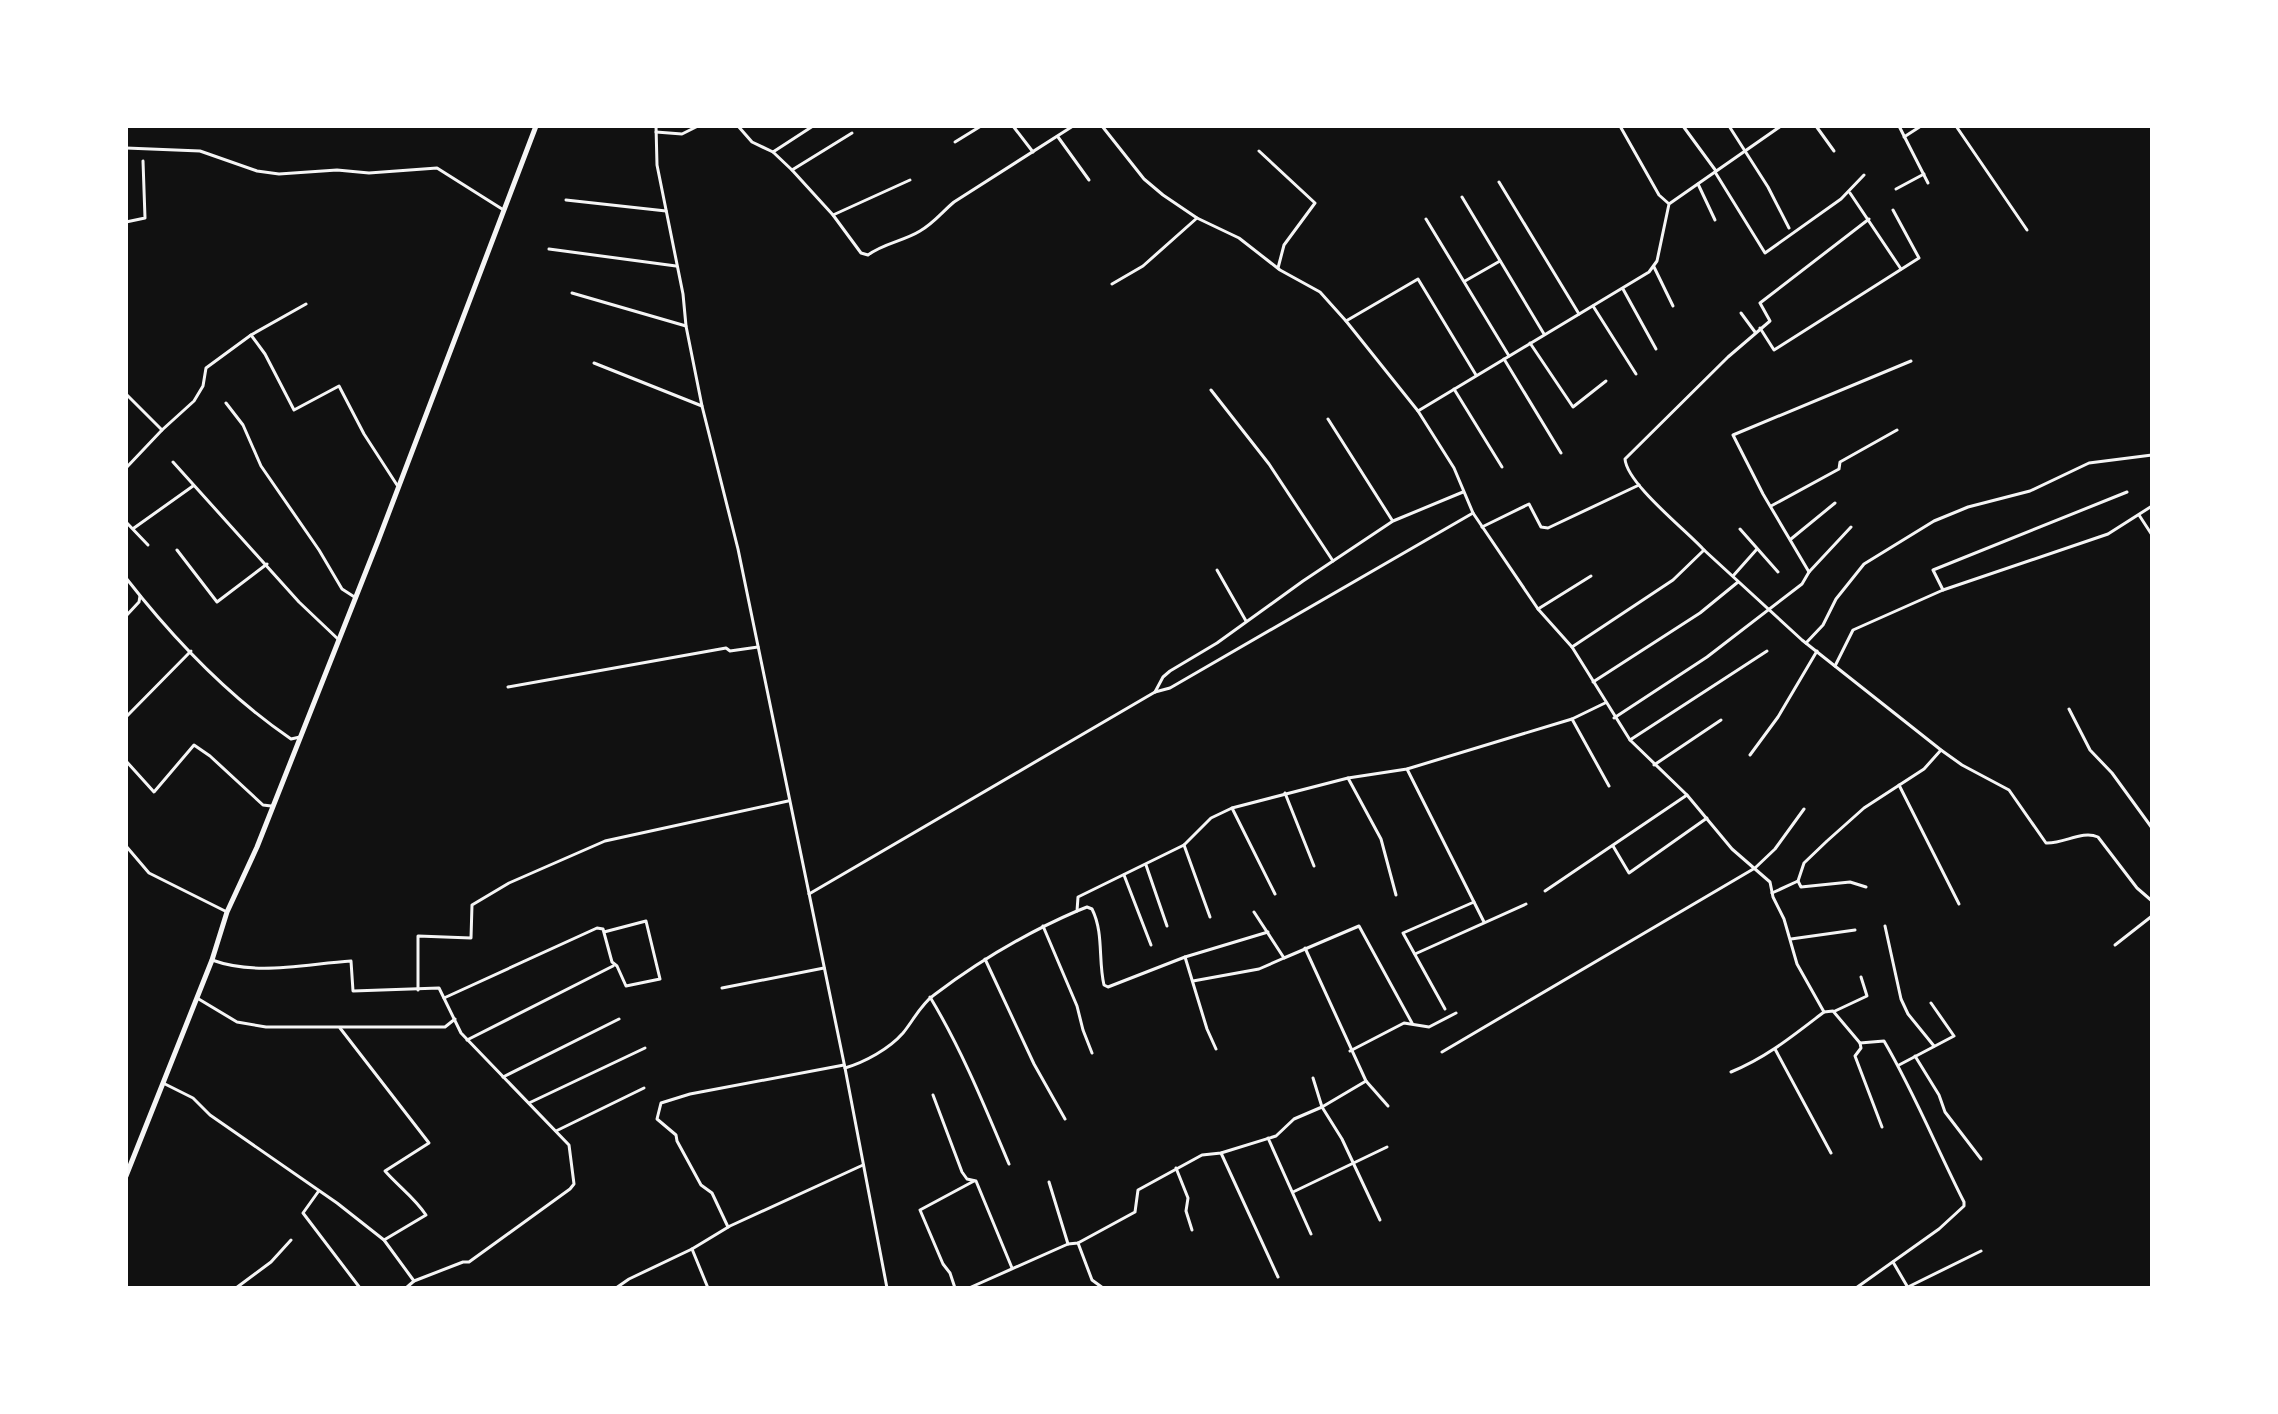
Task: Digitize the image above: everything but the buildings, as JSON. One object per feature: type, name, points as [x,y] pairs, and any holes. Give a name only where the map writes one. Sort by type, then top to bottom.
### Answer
[{"type":"highway","points":[[126,1176],[212,960],[227,912],[257,847],[356,598],[536,126]]},
{"type":"street","points":[[656,126],[657,165],[683,294],[686,326],[702,406],[738,549],[845,1066],[887,1288]]},
{"type":"street","points":[[656,132],[682,134],[698,126]]},
{"type":"street","points":[[738,126],[752,142],[773,152],[792,170],[833,215],[861,253],[868,255],[881,245],[918,233],[942,216],[954,202],[1073,126]]},
{"type":"street","points":[[773,152],[813,126]]},
{"type":"street","points":[[955,142],[981,126]]},
{"type":"street","points":[[1013,126],[1033,152]]},
{"type":"street","points":[[1102,126],[1144,179],[1197,218],[1239,238],[1278,268],[1320,292],[1346,321],[1418,411],[1454,468],[1482,527],[1538,609],[1572,647],[1630,740],[1687,795],[1732,849],[1770,882],[1797,964],[1824,1012]]},
{"type":"street","points":[[1620,126],[1659,195],[1669,204]]},
{"type":"street","points":[[1683,126],[1716,171],[1765,253],[1849,192],[1864,175]]},
{"type":"street","points":[[1729,126],[1768,187],[1789,228]]},
{"type":"street","points":[[1673,306],[1654,267],[1669,204],[1781,126]]},
{"type":"street","points":[[1816,126],[1834,151]]},
{"type":"street","points":[[1899,126],[1928,183]]},
{"type":"street","points":[[1904,137],[1921,126]]},
{"type":"street","points":[[1956,126],[2027,230]]},
{"type":"street","points":[[792,170],[852,133]]},
{"type":"street","points":[[1058,137],[1089,180]]},
{"type":"street","points":[[126,148],[200,151],[257,171],[279,174],[337,170],[369,173],[437,168],[504,210]]},
{"type":"street","points":[[1259,151],[1315,203],[1284,245],[1278,268]]},
{"type":"street","points":[[126,222],[145,218],[143,161]]},
{"type":"street","points":[[1896,189],[1925,174]]},
{"type":"street","points":[[833,215],[910,180]]},
{"type":"street","points":[[1499,182],[1579,314]]},
{"type":"street","points":[[1698,184],[1715,220]]},
{"type":"street","points":[[1849,192],[1901,269]]},
{"type":"street","points":[[1462,197],[1544,335]]},
{"type":"street","points":[[566,200],[666,211]]},
{"type":"street","points":[[1760,328],[1774,350],[1919,257],[1893,210]]},
{"type":"street","points":[[1112,284],[1143,266],[1197,218]]},
{"type":"street","points":[[1426,219],[1561,453]]},
{"type":"street","points":[[1869,219],[1760,303],[1770,321],[1625,459],[1626,466],[1639,485],[1704,550],[1806,643],[1941,750],[2009,790],[2046,843],[2091,834],[2098,837],[2137,888],[2152,901]]},
{"type":"street","points":[[549,249],[676,266]]},
{"type":"street","points":[[1464,282],[1500,261]]},
{"type":"street","points":[[1418,411],[1654,267]]},
{"type":"street","points":[[1346,321],[1418,279],[1476,375]]},
{"type":"street","points":[[1623,288],[1656,349]]},
{"type":"street","points":[[572,293],[686,326]]},
{"type":"street","points":[[126,468],[194,401],[203,386],[206,368],[251,335],[306,304]]},
{"type":"street","points":[[1593,306],[1636,374]]},
{"type":"street","points":[[1741,313],[1755,332]]},
{"type":"street","points":[[251,335],[265,354],[294,410],[339,386],[364,434],[394,483],[399,486]]},
{"type":"street","points":[[1530,343],[1573,407],[1606,381]]},
{"type":"street","points":[[1809,572],[1733,435],[1911,361]]},
{"type":"street","points":[[594,363],[702,406]]},
{"type":"street","points":[[1454,389],[1502,467]]},
{"type":"street","points":[[1211,390],[1269,464],[1333,561]]},
{"type":"street","points":[[126,394],[162,430]]},
{"type":"street","points":[[226,403],[243,425],[261,466],[342,589],[356,598]]},
{"type":"street","points":[[1328,419],[1393,521]]},
{"type":"street","points":[[1771,506],[1811,487],[1839,469],[1840,462],[1897,430]]},
{"type":"street","points":[[1806,643],[1823,625],[1836,599],[1864,564],[1934,521],[1968,507],[2030,491],[2089,463],[2152,455]]},
{"type":"street","points":[[173,462],[299,602],[339,640]]},
{"type":"street","points":[[134,528],[194,485]]},
{"type":"street","points":[[1482,527],[1529,504],[1541,527],[1548,528],[1639,485]]},
{"type":"street","points":[[1155,692],[1163,677],[1393,521],[1463,492]]},
{"type":"street","points":[[1943,590],[1933,570],[2127,492]]},
{"type":"street","points":[[1791,539],[1835,503]]},
{"type":"street","points":[[1835,666],[1853,630],[1943,590],[2095,539],[2152,506]]},
{"type":"street","points":[[809,894],[1155,692],[1170,688],[1473,513]]},
{"type":"street","points":[[2139,515],[2152,535]]},
{"type":"street","points":[[126,522],[148,545]]},
{"type":"street","points":[[1614,718],[1707,657],[1802,584],[1809,572],[1851,527]]},
{"type":"street","points":[[1740,529],[1778,572]]},
{"type":"street","points":[[1733,576],[1758,548]]},
{"type":"street","points":[[177,550],[217,602],[267,564]]},
{"type":"street","points":[[1572,647],[1673,580],[1704,550]]},
{"type":"street","points":[[1217,570],[1246,621]]},
{"type":"street","points":[[1538,609],[1591,576]]},
{"type":"street","points":[[126,578],[191,651],[256,713],[291,739],[300,737]]},
{"type":"street","points":[[1593,682],[1700,613],[1738,581]]},
{"type":"street","points":[[126,616],[139,602],[140,596]]},
{"type":"street","points":[[508,687],[726,648],[730,651],[758,647]]},
{"type":"street","points":[[126,717],[191,651]]},
{"type":"street","points":[[1630,740],[1767,651]]},
{"type":"street","points":[[1750,755],[1778,717],[1817,651]]},
{"type":"street","points":[[1077,911],[1078,897],[1184,845],[1211,818],[1232,808],[1348,778],[1407,769],[1572,719],[1605,703]]},
{"type":"street","points":[[2069,709],[2090,750],[2112,773],[2152,828]]},
{"type":"street","points":[[1572,719],[1609,786]]},
{"type":"street","points":[[1654,765],[1721,720]]},
{"type":"street","points":[[126,761],[154,792],[194,745],[263,805],[272,806]]},
{"type":"street","points":[[1866,887],[1850,882],[1801,887],[1798,881],[1804,863],[1864,808],[1924,769],[1941,750]]},
{"type":"street","points":[[1407,769],[1484,922]]},
{"type":"street","points":[[1348,778],[1381,839],[1396,895]]},
{"type":"street","points":[[1899,785],[1959,904]]},
{"type":"street","points":[[1285,793],[1314,866]]},
{"type":"street","points":[[1545,891],[1687,795]]},
{"type":"street","points":[[418,990],[418,936],[471,938],[472,905],[509,883],[605,841],[788,801]]},
{"type":"street","points":[[1232,808],[1275,894]]},
{"type":"street","points":[[1442,1052],[1755,868],[1775,849],[1804,809]]},
{"type":"street","points":[[1613,846],[1629,873],[1707,818]]},
{"type":"street","points":[[1184,845],[1210,917]]},
{"type":"street","points":[[126,846],[149,873],[227,912]]},
{"type":"street","points":[[1146,865],[1167,926]]},
{"type":"street","points":[[1124,875],[1151,945]]},
{"type":"street","points":[[1772,893],[1798,881]]},
{"type":"street","points":[[1445,1009],[1403,933],[1474,902]]},
{"type":"street","points":[[1415,954],[1526,904]]},
{"type":"street","points":[[728,1227],[712,1193],[701,1185],[676,1135],[657,1119],[661,1103],[690,1094],[845,1066],[877,1053],[900,1037],[930,997],[985,959],[1043,926],[1087,907],[1096,915],[1104,985],[1108,987],[1185,957],[1268,932]]},
{"type":"street","points":[[1254,912],[1284,958]]},
{"type":"street","points":[[2115,945],[2152,916]]},
{"type":"street","points":[[444,998],[597,928],[603,929],[614,966],[617,966],[626,986],[660,979],[646,921],[604,932]]},
{"type":"street","points":[[1043,926],[1077,1006],[1092,1053]]},
{"type":"street","points":[[1193,981],[1259,969],[1359,926],[1412,1023]]},
{"type":"street","points":[[1885,926],[1901,999],[1908,1014],[1934,1046]]},
{"type":"street","points":[[1791,939],[1855,930]]},
{"type":"street","points":[[1305,948],[1350,1051],[1366,1081],[1388,1106]]},
{"type":"street","points":[[1185,957],[1216,1049]]},
{"type":"street","points":[[985,959],[1034,1064],[1065,1119]]},
{"type":"street","points":[[212,960],[226,965],[264,969],[351,961],[353,991],[439,988],[461,1033],[569,1145],[574,1184],[570,1189],[469,1262],[414,1281],[406,1288]]},
{"type":"street","points":[[467,1040],[614,966]]},
{"type":"street","points":[[722,988],[824,968]]},
{"type":"street","points":[[1731,1072],[1754,1063],[1824,1012],[1868,995],[1861,977]]},
{"type":"street","points":[[930,997],[975,1081],[1009,1164]]},
{"type":"street","points":[[197,998],[237,1022],[266,1027],[445,1027],[456,1019]]},
{"type":"street","points":[[1899,1065],[1955,1035],[1931,1003]]},
{"type":"street","points":[[1833,1011],[1860,1043],[1861,1048],[1855,1056],[1882,1127]]},
{"type":"street","points":[[1350,1051],[1404,1023],[1429,1027],[1456,1013]]},
{"type":"street","points":[[503,1077],[619,1019]]},
{"type":"street","points":[[340,1028],[429,1143],[385,1171],[401,1190],[411,1194],[426,1215],[384,1240]]},
{"type":"street","points":[[1856,1288],[1939,1229],[1964,1204],[1899,1065],[1884,1041],[1860,1043]]},
{"type":"street","points":[[529,1103],[645,1048]]},
{"type":"street","points":[[1775,1049],[1831,1153]]},
{"type":"street","points":[[1915,1056],[1939,1095],[1945,1112],[1981,1159]]},
{"type":"street","points":[[1313,1078],[1322,1107],[1342,1139],[1380,1220]]},
{"type":"street","points":[[969,1288],[1068,1244],[1078,1243],[1135,1212],[1138,1190],[1176,1168],[1202,1155],[1221,1153],[1276,1136],[1294,1119],[1322,1107],[1366,1081]]},
{"type":"street","points":[[163,1083],[193,1098],[210,1115],[384,1240],[414,1281]]},
{"type":"street","points":[[556,1131],[644,1088]]},
{"type":"street","points":[[933,1095],[962,1172],[967,1179],[975,1180]]},
{"type":"street","points":[[1268,1138],[1311,1234]]},
{"type":"street","points":[[1293,1192],[1387,1147]]},
{"type":"street","points":[[1221,1153],[1278,1277]]},
{"type":"street","points":[[616,1288],[728,1227],[863,1165]]},
{"type":"street","points":[[1176,1168],[1188,1198],[1186,1211],[1192,1230]]},
{"type":"street","points":[[975,1180],[1012,1268]]},
{"type":"street","points":[[955,1288],[920,1210],[975,1180]]},
{"type":"street","points":[[1049,1182],[1068,1244]]},
{"type":"street","points":[[318,1192],[303,1213],[360,1288]]},
{"type":"street","points":[[236,1288],[271,1262],[291,1240]]},
{"type":"street","points":[[1078,1243],[1092,1280],[1103,1288]]},
{"type":"street","points":[[692,1249],[708,1288]]},
{"type":"street","points":[[1893,1262],[1908,1288],[1981,1251]]}]
